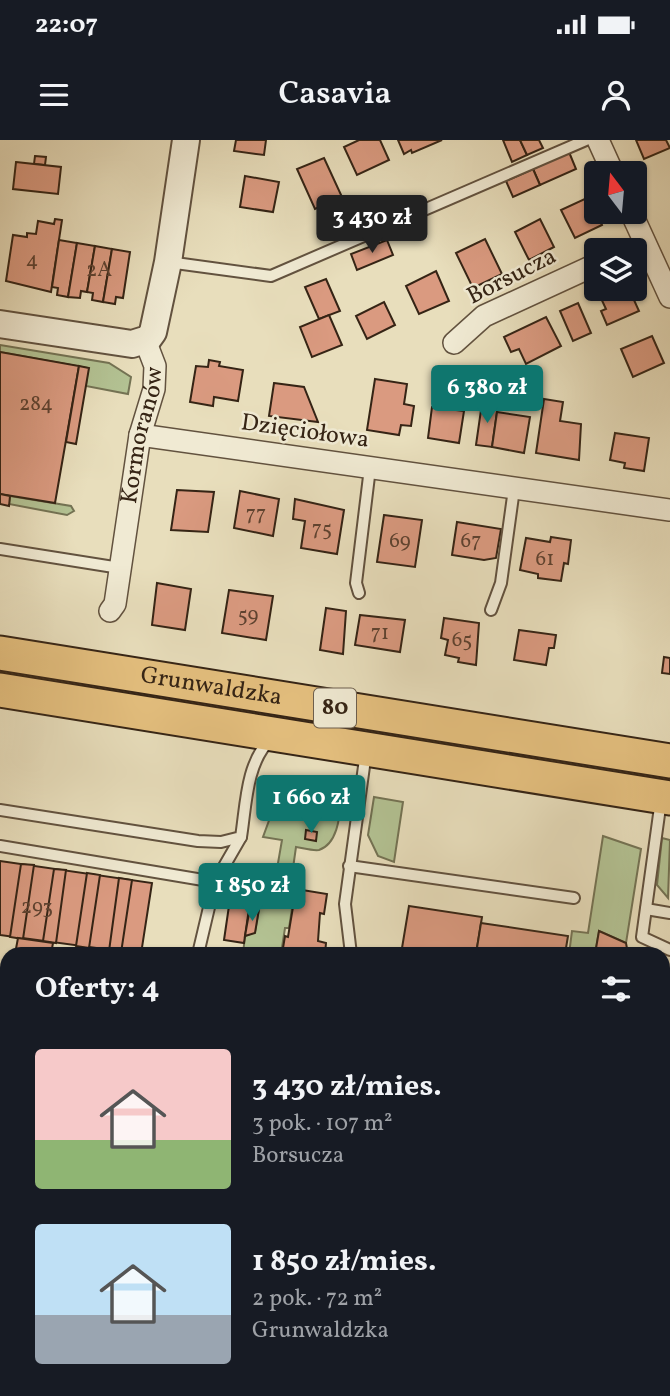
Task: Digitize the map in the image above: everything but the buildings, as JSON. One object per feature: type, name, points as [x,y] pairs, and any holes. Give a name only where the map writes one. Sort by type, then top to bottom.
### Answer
[{"type":"main road","name":"Grunwaldzka","points":[[0,653],[670,761]]},
{"type":"main road","name":"Grunwaldzka","points":[[0,690],[666,797]]},
{"type":"street","name":"Kormoranów","points":[[110,611],[115,604],[140,435],[154,389],[155,366],[145,340],[153,332],[186,140]]},
{"type":"street","points":[[598,140],[608,161]]},
{"type":"street","points":[[647,262],[670,297]]},
{"type":"street","name":"Borsucza","points":[[454,343],[484,316],[584,270]]},
{"type":"street","points":[[0,324],[132,344],[145,340]]},
{"type":"street","name":"Dzięciołowa","points":[[140,435],[670,510]]},
{"type":"lane","points":[[167,262],[271,276],[586,140]]},
{"type":"lane","points":[[359,593],[356,583],[370,468]]},
{"type":"lane","points":[[491,610],[501,583],[514,489]]},
{"type":"lane","points":[[0,549],[120,568]]},
{"type":"lane","points":[[200,947],[215,882],[241,837],[258,757],[276,735]]},
{"type":"lane","points":[[350,947],[345,904],[366,749]]},
{"type":"lane","points":[[664,947],[642,937],[666,797]]},
{"type":"lane","points":[[0,810],[198,841],[221,842],[241,837]]},
{"type":"lane","points":[[0,846],[215,882]]},
{"type":"lane","points":[[349,866],[574,898]]},
{"type":"lane","points":[[646,909],[670,912]]},
{"type":"green space","points":[[0,345],[109,363],[131,377],[128,394],[86,386],[88,368],[0,352]]},
{"type":"green space","points":[[10,496],[71,506],[74,511],[67,515],[9,504]]},
{"type":"green space","points":[[0,667],[670,775],[670,783],[0,676]]},
{"type":"green space","points":[[285,777],[343,787],[338,823],[332,840],[319,850],[296,847],[291,882],[296,883],[289,928],[285,928],[282,947],[244,947],[245,936],[255,932],[262,891],[273,892],[282,840],[263,837]]},
{"type":"green space","points":[[374,797],[403,802],[394,862],[378,856],[368,835]]},
{"type":"green space","points":[[603,836],[641,849],[626,943],[599,931],[596,947],[570,947],[572,931],[588,933]]},
{"type":"green space","points":[[662,838],[670,840],[668,898],[657,885]]}]
